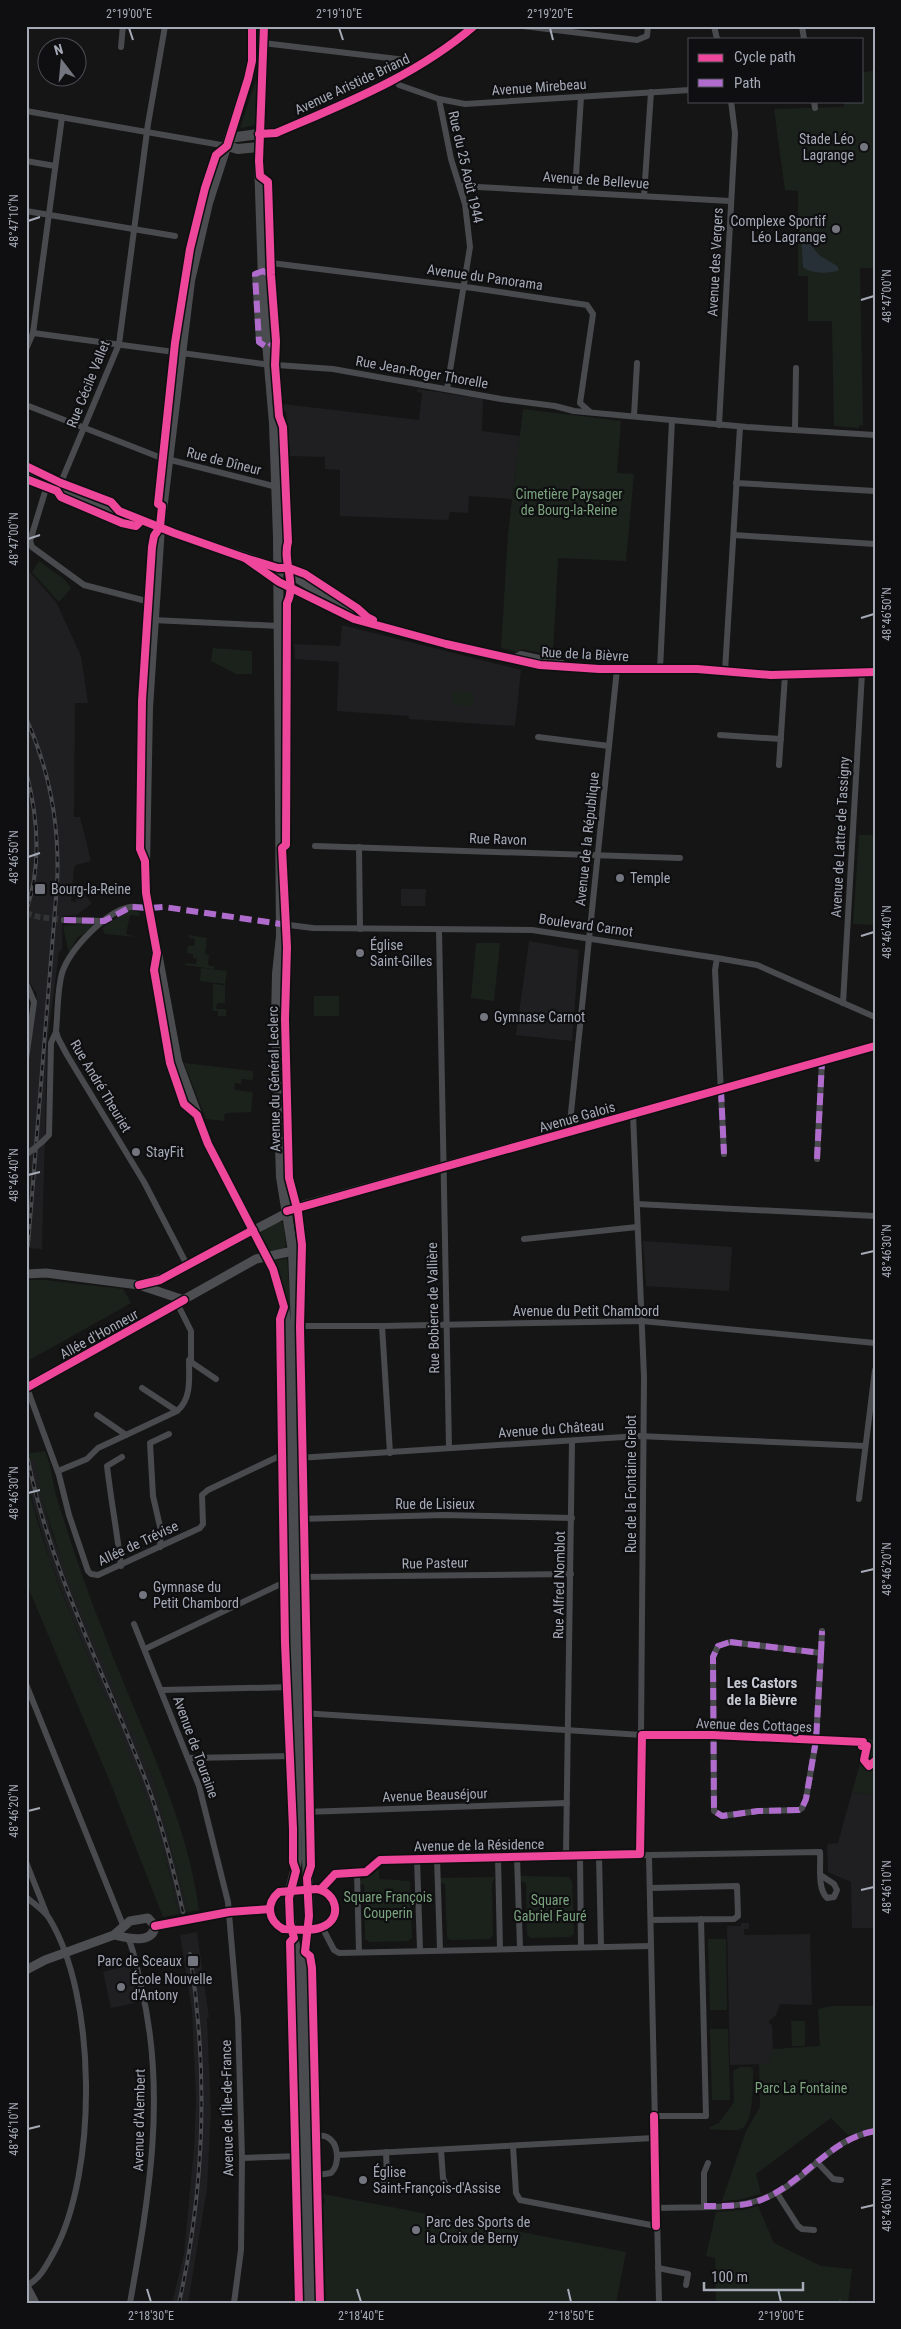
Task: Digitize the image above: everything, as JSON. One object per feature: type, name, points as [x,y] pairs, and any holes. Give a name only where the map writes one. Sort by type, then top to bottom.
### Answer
[{"type":"main road","points":[[228,142],[252,61],[252,26]]},
{"type":"main road","name":"Avenue du Général Leclerc","points":[[264,26],[259,147],[262,248],[277,487],[279,582],[279,845],[281,924],[277,972],[279,1153],[293,1251],[296,1326],[299,1519],[295,1578],[292,1687],[297,1859],[290,1890],[291,1926],[297,1955],[305,2303]]},
{"type":"main road","name":"Avenue Aristide Briand","points":[[259,134],[276,134],[395,80],[415,69],[474,26]]},
{"type":"main road","points":[[228,142],[259,134]]},
{"type":"main road","points":[[228,142],[238,150],[259,147]]},
{"type":"main road","name":"Avenue du Général Leclerc","points":[[228,142],[196,249],[167,460],[154,603],[148,708],[145,857],[149,908],[177,1061],[208,1144],[253,1230],[279,1285],[287,1328],[290,1451],[308,1889],[306,1952],[314,2303]]},
{"type":"main road","points":[[26,473],[160,527],[245,558]]},
{"type":"main road","name":"Rue de la Bièvre","points":[[245,558],[278,568],[362,620]]},
{"type":"main road","name":"Rue de la Bièvre","points":[[245,558],[279,582],[354,619],[446,644],[511,659],[616,669],[725,671],[785,675],[875,672]]},
{"type":"main road","name":"Avenue Galois","points":[[139,1285],[160,1280],[287,1211],[875,1046]]},
{"type":"main road","name":"Allée d'Honneur","points":[[26,1388],[256,1259],[293,1251]]},
{"type":"main road","points":[[26,1274],[46,1273],[139,1285],[181,1302]]},
{"type":"main road","points":[[155,1926],[229,1912],[270,1910]]},
{"type":"main road","points":[[26,1970],[45,1960],[114,1935],[130,1921],[144,1918],[151,1919],[155,1926],[154,1931],[149,1936],[134,1940],[114,1935]]},
{"type":"main road","points":[[124,1925],[128,1938]]},
{"type":"main road","points":[[26,2286],[35,2303]]},
{"type":"street","points":[[121,47],[123,26]]},
{"type":"street","name":"Rue Cécile Vallet","points":[[59,486],[119,344],[148,131],[165,26]]},
{"type":"street","points":[[523,26],[637,40],[647,36],[648,26]]},
{"type":"street","points":[[264,43],[406,60],[415,69]]},
{"type":"street","name":"Avenue Mirebeau","points":[[395,80],[399,84],[439,99],[472,104],[688,90]]},
{"type":"street","points":[[644,196],[651,92]]},
{"type":"street","points":[[576,191],[581,97]]},
{"type":"street","name":"Rue du 25 Août 1944","points":[[439,99],[451,159],[465,204],[470,247],[446,389]]},
{"type":"street","name":"Avenue des Vergers","points":[[719,425],[735,133],[731,102]]},
{"type":"street","points":[[26,111],[228,142]]},
{"type":"street","points":[[26,349],[33,333],[62,117]]},
{"type":"street","points":[[26,161],[55,166]]},
{"type":"street","name":"Avenue de Bellevue","points":[[460,186],[730,201]]},
{"type":"street","points":[[26,211],[175,236]]},
{"type":"street","name":"Avenue du Panorama","points":[[263,266],[464,286],[584,304],[590,307],[593,314],[580,403]]},
{"type":"street","name":"Rue Jean-Roger Thorelle","points":[[33,333],[270,364],[333,369],[592,412],[740,427],[875,435]]},
{"type":"street","points":[[634,416],[637,362]]},
{"type":"street","points":[[795,430],[796,368]]},
{"type":"street","points":[[568,409],[577,407],[580,403],[584,409],[592,412]]},
{"type":"street","name":"Rue de Dîneur","points":[[26,405],[83,429],[167,460],[277,487]]},
{"type":"street","points":[[660,669],[672,420]]},
{"type":"street","name":"Avenue du Général Leclerc","points":[[274,423],[281,424],[283,427],[286,533],[278,537]]},
{"type":"street","points":[[725,671],[740,427]]},
{"type":"street","points":[[48,482],[30,541],[32,547],[84,584],[154,603]]},
{"type":"street","points":[[736,483],[875,491]]},
{"type":"street","points":[[734,535],[875,544]]},
{"type":"street","name":"Avenue du Général Leclerc","points":[[278,607],[287,607],[287,693],[279,696]]},
{"type":"street","points":[[153,620],[279,626]]},
{"type":"street","name":"Avenue de la République","points":[[569,1132],[588,938],[610,746],[616,669]]},
{"type":"street","name":"Avenue de Lattre de Tassigny","points":[[843,1003],[862,672]]},
{"type":"street","points":[[779,764],[785,675]]},
{"type":"street","points":[[720,735],[781,739]]},
{"type":"street","points":[[538,737],[610,746]]},
{"type":"street","name":"Rue Ravon","points":[[315,846],[680,858]]},
{"type":"street","points":[[359,847],[360,929]]},
{"type":"street","name":"Rue André Theuriet","points":[[149,908],[131,907],[104,921],[85,936],[64,968],[60,983],[56,1031],[67,1055],[144,1182],[187,1265]]},
{"type":"street","points":[[64,920],[104,921]]},
{"type":"street","name":"Boulevard Carnot","points":[[281,924],[313,928],[532,930],[717,958],[757,965],[875,1017]]},
{"type":"street","name":"Rue Bobierre de Vallière","points":[[439,930],[449,1448]]},
{"type":"street","points":[[717,958],[715,970],[724,1154]]},
{"type":"street","points":[[26,983],[34,1002],[26,1059]]},
{"type":"street","points":[[26,1154],[49,1135],[51,1043],[56,1031]]},
{"type":"street","points":[[817,1159],[822,1061]]},
{"type":"street","name":"Rue de la Fontaine Grelot","points":[[633,1114],[642,1321],[644,1436],[640,1854]]},
{"type":"street","points":[[637,1204],[875,1216]]},
{"type":"street","points":[[524,1239],[637,1227]]},
{"type":"street","points":[[58,1471],[87,1459],[98,1448],[177,1411],[187,1399],[191,1331],[181,1302]]},
{"type":"street","name":"Avenue du Petit Chambord","points":[[296,1326],[642,1321],[875,1343]]},
{"type":"street","points":[[382,1326],[390,1453]]},
{"type":"street","points":[[190,1360],[216,1379]]},
{"type":"street","points":[[859,1499],[875,1370]]},
{"type":"street","name":"Allée de Trévise","points":[[26,1388],[58,1471],[69,1515],[88,1571],[91,1574],[98,1575],[121,1566],[200,1528],[202,1524],[202,1495],[208,1490],[290,1451]]},
{"type":"street","points":[[142,1388],[177,1411]]},
{"type":"street","points":[[97,1415],[126,1434]]},
{"type":"street","points":[[160,1547],[161,1531],[153,1496],[150,1443],[169,1434]]},
{"type":"street","name":"Avenue du Château","points":[[298,1458],[644,1436],[865,1446]]},
{"type":"street","name":"Rue Alfred Nomblot","points":[[566,1855],[572,1574],[572,1441]]},
{"type":"street","points":[[121,1566],[112,1516],[107,1466],[122,1457]]},
{"type":"street","name":"Rue de Lisieux","points":[[299,1519],[444,1515],[572,1518]]},
{"type":"street","name":"Rue Pasteur","points":[[295,1578],[572,1574]]},
{"type":"street","points":[[145,1649],[295,1578]]},
{"type":"street","name":"Avenue de Touraine","points":[[134,1624],[162,1690],[204,1801],[229,1912]]},
{"type":"street","points":[[822,1631],[822,1653],[816,1740],[806,1800],[802,1808],[795,1811],[758,1811],[722,1816],[716,1814],[713,1807],[713,1657],[718,1646],[730,1642],[822,1653]]},
{"type":"street","points":[[26,1684],[124,1925]]},
{"type":"street","points":[[162,1690],[292,1687]]},
{"type":"street","name":"Avenue des Cottages","points":[[302,1713],[642,1735],[713,1735],[864,1742]]},
{"type":"street","points":[[188,1758],[294,1756]]},
{"type":"street","name":"Avenue Beauséjour","points":[[304,1812],[568,1802]]},
{"type":"street","name":"Avenue de la Résidence","points":[[321,1889],[335,1874],[366,1872],[380,1860],[437,1858],[820,1852],[822,1876]]},
{"type":"street","points":[[580,1855],[581,1947]]},
{"type":"street","points":[[599,1855],[601,1947]]},
{"type":"street","points":[[649,1856],[656,2226],[660,2303]]},
{"type":"street","points":[[498,1857],[500,1949]]},
{"type":"street","points":[[517,1857],[520,1948]]},
{"type":"street","points":[[437,1858],[440,1950]]},
{"type":"street","points":[[417,1859],[420,1950]]},
{"type":"street","points":[[26,1862],[64,1953],[82,2023],[86,2106],[83,2144],[72,2208],[61,2239],[40,2276],[26,2286]]},
{"type":"street","points":[[356,1873],[359,1952]]},
{"type":"street","points":[[650,1888],[737,1886],[737,1918],[651,1920]]},
{"type":"street","points":[[308,1889],[321,1889],[331,1896],[335,1908],[333,1918],[322,1927],[308,1929],[278,1926],[273,1920],[270,1910],[275,1896],[284,1890],[308,1889]]},
{"type":"street","points":[[26,1897],[48,1916]]},
{"type":"street","name":"Avenue de l'Île-de-France","points":[[229,1912],[238,2019],[242,2158],[241,2250],[234,2303]]},
{"type":"street","points":[[654,2116],[706,2116],[701,1919]]},
{"type":"street","points":[[322,1927],[336,1952],[651,1946]]},
{"type":"street","name":"Avenue d'Alembert","points":[[128,1938],[148,2022],[154,2108],[152,2161],[146,2216],[130,2303]]},
{"type":"street","points":[[656,2208],[741,2205],[759,2201],[777,2193],[796,2180],[840,2144],[859,2134],[875,2131]]},
{"type":"street","points":[[310,2136],[324,2135],[334,2145],[337,2155],[337,2164],[331,2173],[311,2176]]},
{"type":"street","points":[[337,2155],[654,2138]]},
{"type":"street","points":[[513,2146],[516,2194],[520,2200],[656,2226]]},
{"type":"street","points":[[441,2150],[442,2178],[448,2190]]},
{"type":"street","points":[[382,2185],[387,2176],[386,2152]]},
{"type":"street","points":[[242,2158],[302,2156]]},
{"type":"street","points":[[818,2162],[832,2179],[841,2180]]},
{"type":"street","points":[[704,2206],[704,2173],[708,2163]]},
{"type":"street","points":[[777,2193],[798,2226],[802,2229],[814,2230]]},
{"type":"street","points":[[658,2268],[688,2274],[686,2285]]},
{"type":"shaded area","points":[[803,235],[819,255],[837,266],[839,270],[820,273],[803,267],[801,236]]},
{"type":"shaded area","points":[[417,389],[483,399],[482,431],[520,436],[512,499],[469,496],[468,513],[450,512],[448,520],[340,516],[340,470],[325,469],[325,457],[290,456],[286,412],[283,411],[283,404],[419,420],[422,393],[417,392]]},
{"type":"shaded area","points":[[26,568],[56,602],[81,656],[88,703],[75,703],[74,817],[80,817],[91,861],[76,865],[74,868],[71,901],[76,902],[76,892],[82,892],[92,903],[77,915],[62,916],[62,949],[59,952],[47,1044],[42,1249],[26,1248],[26,1087],[37,994],[26,976]]},
{"type":"shaded area","points":[[342,625],[521,670],[515,726],[409,719],[409,716],[337,711],[339,662],[295,659],[294,644],[340,646]]},
{"type":"shaded area","points":[[401,889],[426,889],[425,906],[401,906]]},
{"type":"shaded area","points":[[529,941],[579,950],[572,1041],[516,1035]]},
{"type":"shaded area","points":[[643,1241],[732,1247],[729,1291],[646,1286]]},
{"type":"shaded area","points":[[35,1459],[42,1499],[53,1537],[154,1782],[188,1912],[179,1914],[168,1866],[142,1785],[50,1560],[26,1478],[26,1461]]},
{"type":"shaded area","points":[[852,1792],[875,1795],[875,1928],[852,1928],[851,1882],[828,1872],[827,1844],[838,1843]]},
{"type":"shaded area","points":[[741,1923],[749,1923],[749,1929],[744,1929],[744,1935],[810,1934],[812,2005],[780,2004],[776,2015],[768,2022],[772,2025],[773,2049],[768,2064],[730,2065],[727,1926],[741,1926]]},
{"type":"shaded area","points":[[197,1932],[209,2018],[207,2018],[211,2112],[207,2189],[188,2303],[172,2303],[184,2254],[194,2149],[196,2099],[192,2010],[180,1935]]},
{"type":"shaded area","name":"École Nouvelle d'Antony","points":[[130,1965],[139,2002],[111,2008],[103,1972]]},
{"type":"green space","name":"Complexe Sportif Léo Lagrange","points":[[875,70],[875,268],[860,268],[863,425],[859,425],[859,428],[834,426],[832,321],[808,321],[808,276],[798,276],[798,191],[785,190],[774,109],[843,107],[846,102],[864,102],[864,73]]},
{"type":"green space","points":[[256,80],[255,125],[240,128]]},
{"type":"green space","name":"Cimetière Paysager de Bourg-la-Reine","points":[[523,409],[621,421],[617,473],[634,474],[626,561],[558,558],[553,655],[522,649],[519,652],[501,648],[508,534]]},
{"type":"green space","points":[[39,561],[65,580],[71,588],[59,602],[32,572]]},
{"type":"green space","points":[[213,648],[252,651],[252,674],[236,674],[211,661]]},
{"type":"green space","points":[[453,691],[474,692],[473,706],[452,705]]},
{"type":"green space","points":[[859,835],[875,835],[875,925],[853,924]]},
{"type":"green space","points":[[130,909],[139,912],[140,916],[130,915],[126,934],[136,937],[105,934],[102,928]]},
{"type":"green space","points":[[93,923],[93,927],[77,938],[69,953],[63,926]]},
{"type":"green space","points":[[189,935],[207,938],[205,954],[209,955],[208,965],[215,967],[214,969],[185,965],[185,963],[196,964],[197,959],[193,958],[193,954],[187,953],[188,946],[194,946],[195,939],[189,938]]},
{"type":"green space","points":[[476,943],[500,943],[494,1001],[471,998]]},
{"type":"green space","points":[[201,968],[227,971],[225,984],[200,981]]},
{"type":"green space","points":[[213,984],[225,985],[225,1003],[217,1003],[216,1009],[226,1009],[226,1016],[218,1016],[218,1011],[213,1011]]},
{"type":"green space","points":[[314,996],[339,996],[339,1016],[314,1016]]},
{"type":"green space","points":[[184,1063],[253,1071],[253,1080],[242,1079],[241,1084],[235,1083],[234,1090],[253,1092],[251,1112],[227,1113],[224,1115],[225,1121],[206,1119]]},
{"type":"green space","points":[[278,1221],[283,1223],[286,1245],[284,1249],[270,1251],[260,1233]]},
{"type":"green space","points":[[287,1258],[292,1327],[273,1261]]},
{"type":"green space","points":[[26,1280],[44,1280],[123,1289],[131,1303],[26,1362]]},
{"type":"green space","points":[[45,1451],[50,1464],[58,1502],[85,1583],[172,1803],[193,1874],[199,1910],[188,1912],[154,1782],[68,1579],[42,1499],[35,1460],[26,1461],[26,1454]]},
{"type":"green space","points":[[26,1478],[36,1517],[63,1594],[153,1815],[163,1847],[179,1914],[163,1917],[113,1789],[28,1587]]},
{"type":"green space","points":[[867,1739],[875,1740],[875,1795],[852,1792]]},
{"type":"green space","name":"Square François Couperin","points":[[379,1869],[379,1879],[410,1881],[412,1938],[408,1941],[369,1942],[365,1939],[364,1885],[360,1884],[360,1880],[372,1875]]},
{"type":"green space","name":"Square Gabriel Fauré","points":[[520,1876],[569,1877],[572,1882],[574,1934],[570,1937],[531,1938],[527,1935],[526,1883],[520,1881]]},
{"type":"green space","points":[[495,1877],[492,1884],[493,1936],[489,1939],[450,1940],[447,1937],[445,1884],[439,1883],[439,1878]]},
{"type":"green space","points":[[708,1939],[726,1939],[727,2010],[710,2010]]},
{"type":"green space","name":"Parc La Fontaine","points":[[831,2006],[875,2006],[875,2129],[848,2135],[831,2118],[756,2174],[761,2194],[738,2200],[722,2201],[746,2131],[760,2107],[759,2064],[768,2064],[773,2049],[820,2046],[818,2009]]},
{"type":"green space","points":[[791,2021],[805,2021],[805,2046],[792,2046]]},
{"type":"green space","points":[[710,2029],[728,2029],[730,2100],[712,2100]]},
{"type":"green space","points":[[740,2067],[750,2067],[753,2069],[752,2102],[748,2119],[745,2125],[738,2130],[710,2129],[710,2127],[719,2123],[734,2102],[733,2071]]},
{"type":"green space","name":"Parc des Sports de la Croix de Berny","points":[[323,2194],[626,2252],[616,2303],[326,2303],[323,2206],[325,2200]]},
{"type":"green space","points":[[758,2206],[774,2243],[821,2266],[852,2269],[848,2303],[716,2303],[715,2258],[706,2256],[716,2212],[743,2210]]},
{"type":"tunnel","points":[[26,913],[39,917],[64,920]]},
{"type":"railway","points":[[26,718],[41,758],[52,800],[58,863],[28,1245]]},
{"type":"railway","points":[[26,771],[33,806],[36,841],[34,877],[26,911]]},
{"type":"railway","points":[[28,1460],[50,1543],[80,1623],[152,1797],[167,1846],[183,1912]]},
{"type":"railway","points":[[179,2303],[188,2260],[194,2216],[199,2173],[201,2129],[200,2041],[190,1954]]},
{"type":"marked path","points":[[263,271],[271,275],[276,341],[268,348],[259,342],[255,274],[263,271]]},
{"type":"marked path","points":[[64,920],[104,921],[131,907],[164,907],[281,924]]},
{"type":"marked path","points":[[817,1159],[822,1061]]},
{"type":"marked path","points":[[721,1090],[724,1154]]},
{"type":"marked path","points":[[821,1653],[822,1631]]},
{"type":"marked path","points":[[730,1642],[821,1653],[816,1740],[806,1799],[799,1810],[758,1811],[722,1816],[714,1811],[713,1657],[718,1646],[730,1642]]},
{"type":"marked path","points":[[704,2206],[740,2205],[761,2200],[790,2183],[844,2143],[875,2131]]},
{"type":"cycle path","points":[[252,26],[252,61],[248,79],[227,146],[216,155],[205,188],[190,249],[175,343],[158,504],[162,506],[160,527],[154,536],[152,547],[142,701],[140,849],[145,861],[146,893],[157,953],[154,970],[170,1063],[184,1104],[197,1115],[208,1144],[273,1269],[284,1307],[280,1319],[285,1643],[293,1862],[296,1871],[289,1898],[290,1923],[294,1938],[290,1942],[299,2303]]},
{"type":"cycle path","points":[[264,26],[259,161],[260,176],[268,182],[271,275],[276,341],[275,365],[279,416],[283,427],[287,557],[291,588],[287,603],[286,845],[282,848],[287,947],[285,1019],[289,1178],[298,1212],[302,1245],[300,1327],[311,1866],[307,1878],[309,1916],[305,1952],[310,1956],[312,1968],[320,2303]]},
{"type":"cycle path","points":[[259,134],[276,133],[380,87],[428,60],[474,26]]},
{"type":"cycle path","points":[[26,466],[61,483],[111,502],[119,511],[174,533],[245,558],[278,568],[289,568],[305,574],[373,620]]},
{"type":"cycle path","points":[[26,479],[57,491],[61,497],[122,523],[136,526],[139,523]]},
{"type":"cycle path","points":[[245,558],[279,582],[354,619],[446,644],[540,665],[599,669],[697,669],[771,675],[875,672]]},
{"type":"cycle path","points":[[287,1211],[875,1046]]},
{"type":"cycle path","points":[[139,1285],[160,1280],[253,1230]]},
{"type":"cycle path","points":[[26,1388],[184,1300]]},
{"type":"cycle path","points":[[321,1889],[335,1874],[366,1872],[380,1860],[640,1854],[642,1735],[713,1735],[863,1742],[862,1746],[867,1746],[864,1760],[869,1766],[875,1761]]},
{"type":"cycle path","points":[[316,1889],[328,1895],[335,1906],[333,1918],[329,1923],[318,1929],[297,1930],[283,1929],[274,1921],[271,1916],[270,1906],[279,1892],[316,1889]]},
{"type":"cycle path","points":[[155,1926],[229,1912],[270,1909]]},
{"type":"cycle path","points":[[654,2116],[656,2226]]},
{"type":"place","name":"Stade Léo Lagrange","points":[[864,147]]},
{"type":"place","name":"Complexe Sportif Léo Lagrange","points":[[836,229]]},
{"type":"place","name":"Temple","points":[[620,878]]},
{"type":"place","name":"Bourg-la-Reine","points":[[40,889]]},
{"type":"place","name":"Église Saint-Gilles","points":[[360,953]]},
{"type":"place","name":"Gymnase Carnot","points":[[484,1017]]},
{"type":"place","name":"StayFit","points":[[136,1152]]},
{"type":"place","name":"Gymnase du Petit Chambord","points":[[143,1595]]},
{"type":"place","name":"Parc de Sceaux","points":[[193,1961]]},
{"type":"place","name":"École Nouvelle d'Antony","points":[[121,1987]]},
{"type":"place","name":"Église Saint-François-d'Assise","points":[[363,2180]]},
{"type":"place","name":"Parc des Sports de la Croix de Berny","points":[[416,2230]]},
{"type":"district","name":"Les Castors de la Bièvre","points":[[762,1692]]}]
